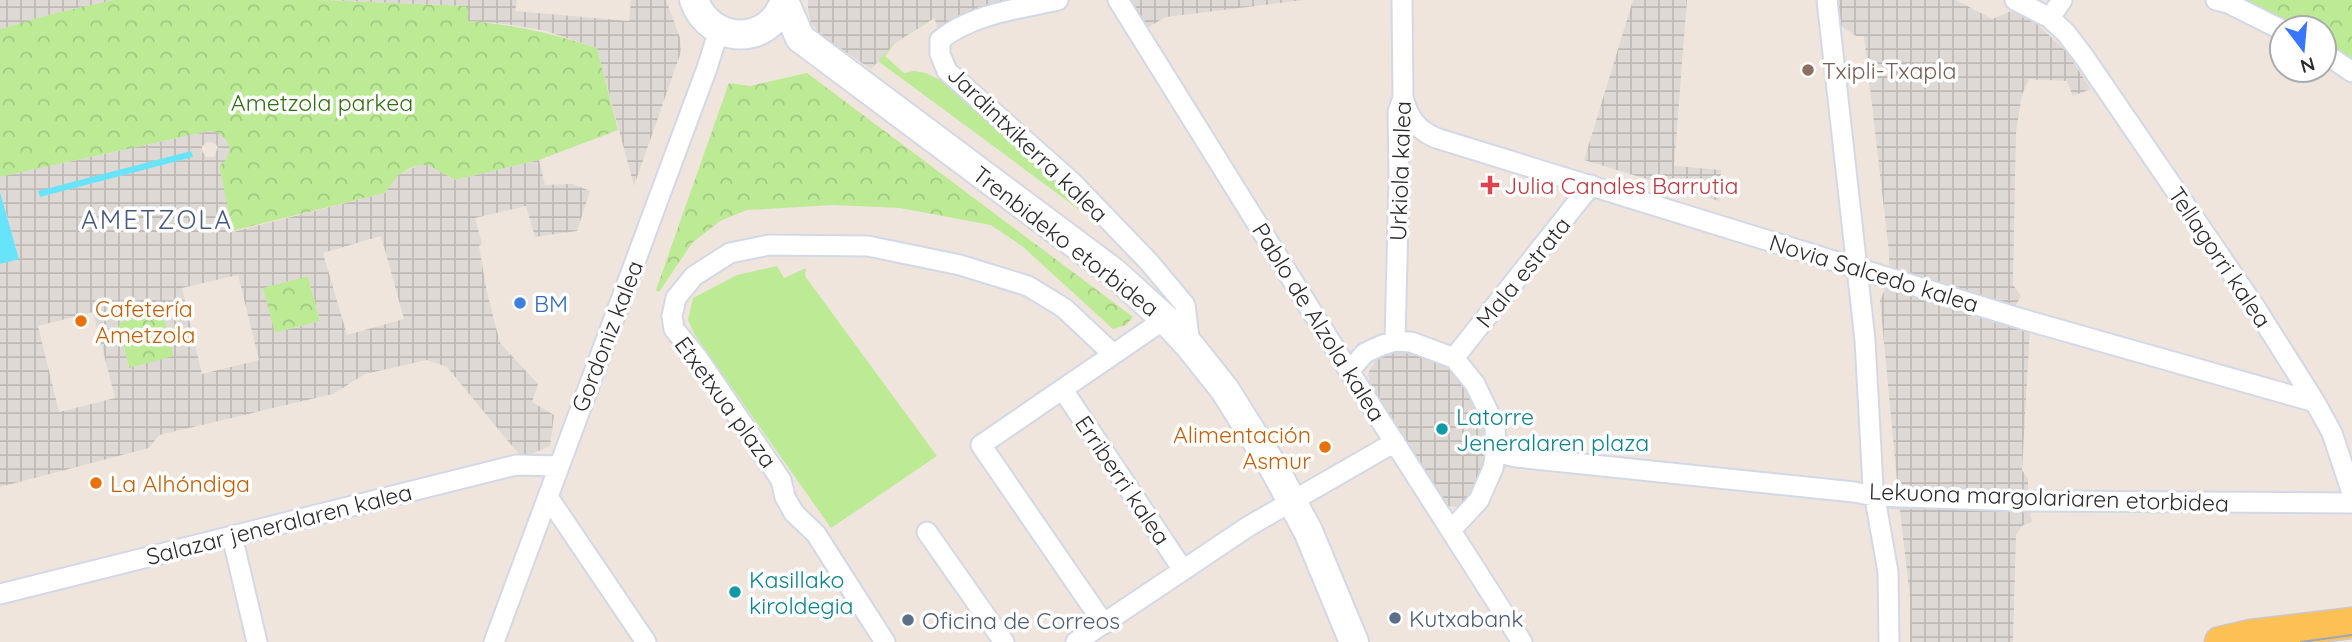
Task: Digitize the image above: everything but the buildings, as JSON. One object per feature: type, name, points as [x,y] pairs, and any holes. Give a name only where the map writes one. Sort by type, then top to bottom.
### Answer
[{"type":"main road","points":[[2220,642],[2251,635],[2352,623]]},
{"type":"street","points":[[694,0],[702,16],[719,30],[800,38]]},
{"type":"street","name":"Jardintxikerra kalea","points":[[1058,0],[986,17],[955,28],[940,40],[940,54],[947,71],[1072,183],[1149,262],[1185,306],[1190,346]]},
{"type":"street","name":"Pablo de Alzola kalea","points":[[1118,0],[1522,642]]},
{"type":"street","name":"Urkiola kalea","points":[[1395,341],[1398,112],[1403,98],[1402,0]]},
{"type":"street","points":[[1827,0],[1865,340],[1874,496],[1888,572],[1889,642]]},
{"type":"street","name":"Tellagorri kalea","points":[[2015,0],[2050,18],[2066,33],[2255,307],[2332,433],[2352,494]]},
{"type":"street","points":[[2050,18],[2062,0]]},
{"type":"street","points":[[2216,0],[2228,3],[2268,23]]},
{"type":"street","points":[[758,32],[767,28],[778,17],[785,1]]},
{"type":"street","points":[[785,1],[800,38]]},
{"type":"street","name":"Gordoniz kalea","points":[[494,642],[719,30]]},
{"type":"street","name":"Trenbideko etorbidea","points":[[800,38],[1113,272],[1164,318],[1190,346],[1251,428],[1292,501],[1308,531],[1354,642]]},
{"type":"street","name":"Novia Salcedo kalea","points":[[1403,98],[1414,124],[1436,138],[2022,319],[2315,402]]},
{"type":"street","points":[[1398,163],[1411,148],[1436,138]]},
{"type":"street","name":"Mala estrata","points":[[1454,358],[1591,184]]},
{"type":"street","name":"Etxetxua plaza","points":[[885,642],[816,534],[793,513],[781,480],[697,358],[680,339],[674,329],[672,316],[676,298],[694,276],[730,253],[769,245],[868,246],[960,265],[1027,286],[1064,308],[1113,354]]},
{"type":"street","points":[[1104,624],[982,445],[1164,318]]},
{"type":"street","points":[[1349,371],[1365,353],[1380,345],[1395,341],[1411,342],[1454,358],[1475,384],[1495,426],[1496,452],[1489,481],[1479,500],[1452,529]]},
{"type":"street","name":"Erriberri kalea","points":[[1063,390],[1183,570]]},
{"type":"street","points":[[1076,642],[1292,501],[1395,442]]},
{"type":"street","name":"Lekuona margolariaren etorbidea","points":[[1496,452],[1516,457],[1874,496],[2020,501],[2352,503]]},
{"type":"street","name":"Salazar jeneralaren kalea","points":[[0,594],[516,465],[559,466]]},
{"type":"street","points":[[548,497],[646,642]]},
{"type":"street","points":[[927,532],[1004,642]]},
{"type":"street","points":[[232,537],[257,642]]},
{"type":"green space","name":"Ametzola parkea","points":[[113,0],[320,0],[468,6],[468,21],[533,30],[597,48],[618,130],[539,160],[455,180],[433,169],[417,166],[409,168],[385,193],[232,231],[219,165],[229,149],[222,137],[210,131],[0,177],[0,29]]},
{"type":"green space","points":[[2234,0],[2352,0],[2352,67],[2338,58],[2338,14],[2268,14],[2268,18]]},
{"type":"green space","points":[[935,18],[895,43],[885,56],[904,73],[926,73],[950,85],[1044,165],[1111,233],[859,47]]},
{"type":"green space","points":[[807,73],[1133,317],[1126,325],[1113,329],[1022,246],[991,225],[900,208],[833,205],[747,210],[720,221],[692,243],[659,292],[656,290],[729,83],[750,86]]},
{"type":"green space","points":[[777,266],[784,278],[806,268],[805,276],[937,456],[831,528],[695,335],[688,320],[693,298],[737,275]]},
{"type":"green space","points":[[308,276],[320,321],[275,333],[262,288]]},
{"type":"green space","points":[[162,311],[174,357],[129,368],[118,323]]},
{"type":"shaded area","points":[[0,0],[113,0],[0,29]]},
{"type":"shaded area","points":[[320,0],[517,0],[515,11],[629,21],[631,0],[666,0],[680,38],[681,52],[634,186],[597,48],[546,31],[468,21],[468,6]]},
{"type":"shaded area","points":[[808,0],[1019,0],[974,19],[938,28],[934,18],[895,43],[871,69],[821,35],[811,23]]},
{"type":"shaded area","points":[[1124,0],[1304,0],[1166,17],[1143,30]]},
{"type":"shaded area","points":[[1633,0],[1687,0],[1674,166],[1721,170],[1719,201],[1584,160]]},
{"type":"shaded area","points":[[1838,0],[1956,0],[1992,19],[2011,11],[2037,24],[2065,50],[2091,89],[2073,96],[2067,81],[2029,79],[2022,95],[2016,132],[2013,285],[2021,296],[2014,308],[1889,274],[1889,252],[1864,36],[1856,36],[1841,26]]},
{"type":"shaded area","points":[[210,131],[219,133],[230,149],[226,160],[219,166],[233,232],[385,193],[398,175],[419,165],[428,165],[455,180],[539,160],[545,185],[573,184],[590,191],[577,231],[535,237],[526,206],[475,218],[482,243],[479,246],[487,292],[500,343],[538,384],[532,402],[554,415],[550,446],[522,458],[447,367],[427,360],[365,374],[333,394],[159,435],[149,448],[0,487],[0,264],[19,258],[0,192],[0,177]],"holes":[[[208,142],[214,143],[218,147],[214,157],[206,157],[202,146]],[[191,151],[192,157],[40,197],[38,192]],[[381,236],[404,319],[347,335],[323,253]],[[238,275],[259,360],[202,374],[182,288]],[[308,276],[320,321],[275,333],[263,288]],[[162,311],[174,356],[129,368],[118,323]],[[93,312],[115,398],[59,412],[38,326]]]},
{"type":"shaded area","points":[[1887,285],[2030,328],[2022,470],[2028,479],[2028,497],[1898,491],[1880,300]]},
{"type":"shaded area","name":"Latorre Jeneralaren plaza","points":[[1413,349],[1435,357],[1472,391],[1485,417],[1490,440],[1485,467],[1476,495],[1463,508],[1448,506],[1431,485],[1371,390],[1368,373],[1375,361],[1390,351]]},
{"type":"shaded area","points":[[1899,503],[2029,508],[2032,522],[2023,525],[2016,535],[2013,642],[1910,642],[1910,597]]},
{"type":"water","points":[[191,151],[193,157],[40,197],[38,191]]},
{"type":"water","points":[[0,192],[19,259],[0,264]]},
{"type":"tram line","points":[[2301,642],[2352,635]]},
{"type":"place","name":"Txipli-Txapla","points":[[1808,70]]},
{"type":"place","name":"Julia Canales Barrutia","points":[[1490,185]]},
{"type":"place","name":"BM","points":[[520,303]]},
{"type":"place","name":"Cafetería Ametzola","points":[[81,321]]},
{"type":"place","name":"Latorre Jeneralaren plaza","points":[[1442,429]]},
{"type":"place","name":"Alimentación Asmur","points":[[1325,447]]},
{"type":"place","name":"La Alhóndiga","points":[[96,483]]},
{"type":"place","name":"Kasillako kiroldegia","points":[[735,592]]},
{"type":"place","name":"Kutxabank","points":[[1395,618]]},
{"type":"place","name":"Oficina de Correos","points":[[908,620]]},
{"type":"district","name":"AMETZOLA","points":[[157,219]]}]
